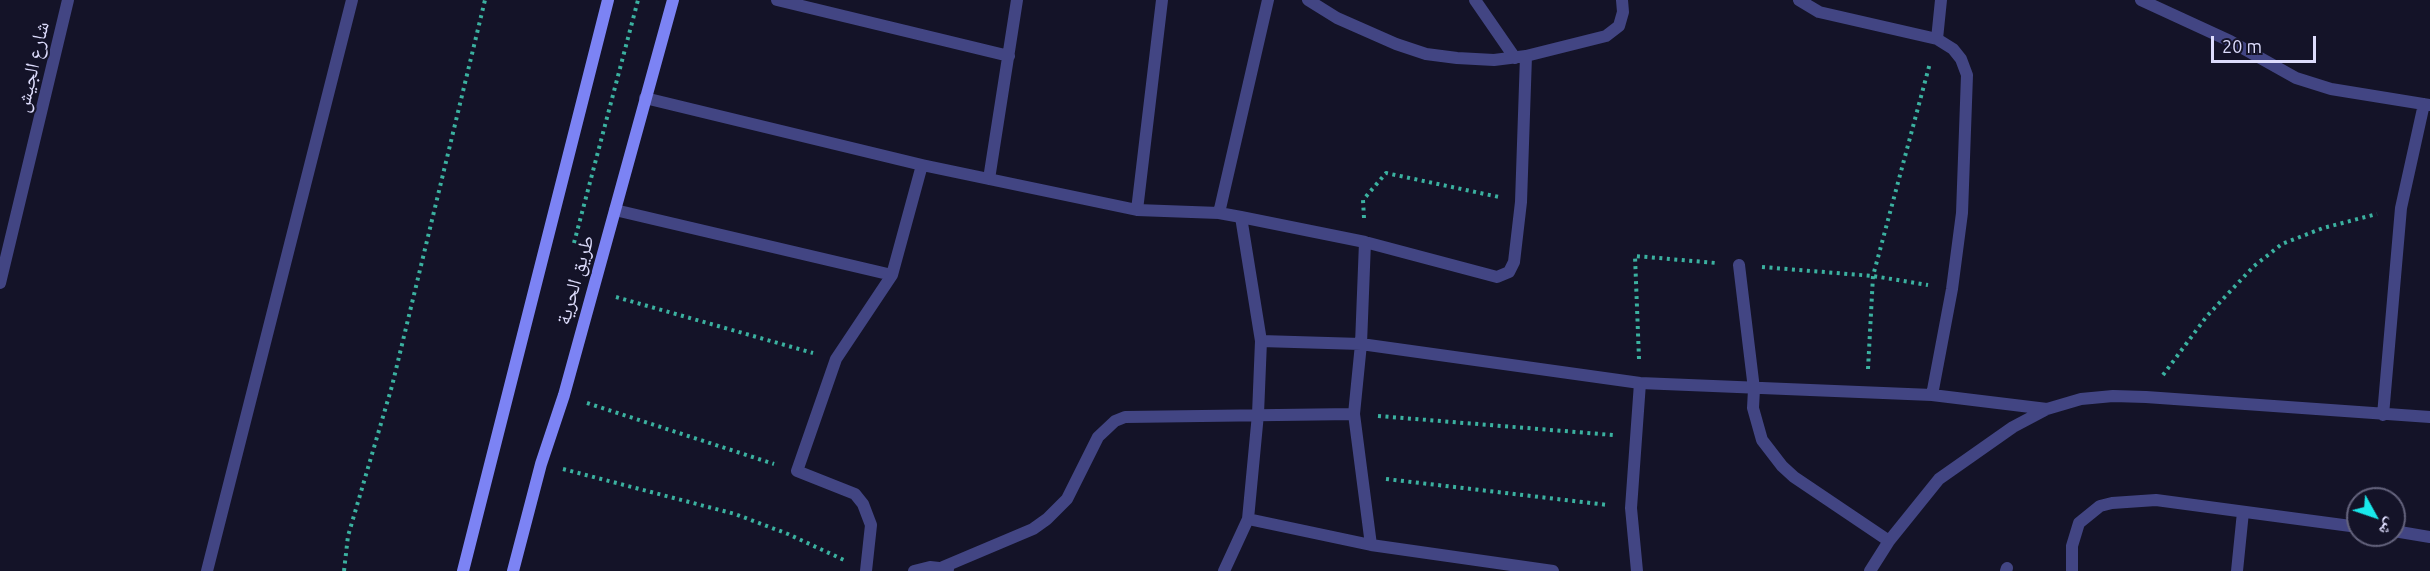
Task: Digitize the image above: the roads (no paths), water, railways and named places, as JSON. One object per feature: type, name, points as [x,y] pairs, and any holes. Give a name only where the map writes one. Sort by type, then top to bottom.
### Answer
[{"type":"main road","name":"طريق الحرية","points":[[463,571],[608,0]]},
{"type":"main road","name":"طريق الحرية","points":[[513,571],[541,464],[564,395],[673,0]]},
{"type":"street","name":"شارع الجيش","points":[[0,283],[68,0]]},
{"type":"street","points":[[207,571],[352,0]]},
{"type":"street","points":[[777,0],[1009,56]]},
{"type":"street","points":[[989,179],[1017,0]]},
{"type":"street","points":[[1137,210],[1162,0]]},
{"type":"street","points":[[1219,213],[1268,0]]},
{"type":"street","points":[[1308,0],[1337,18],[1396,44],[1426,54],[1457,58],[1520,57],[1606,36],[1619,26],[1623,12],[1622,0]]},
{"type":"street","points":[[645,98],[922,165],[1137,210],[1219,213],[1241,217],[1365,242],[1502,277],[1509,272],[1514,262],[1521,202],[1520,57],[1475,0]]},
{"type":"street","points":[[1799,0],[1819,12],[1937,39],[1953,49],[1961,59],[1967,75],[1962,213],[1952,289],[1932,395]]},
{"type":"street","points":[[1937,39],[1941,0]]},
{"type":"street","points":[[2141,0],[2230,41],[2296,78],[2331,89],[2427,105],[2401,208],[2383,415]]},
{"type":"street","points":[[866,571],[871,525],[863,504],[855,494],[797,471],[836,360],[892,275],[922,165]]},
{"type":"street","points":[[615,210],[892,275]]},
{"type":"street","points":[[1224,571],[1248,519],[1262,342],[1241,217]]},
{"type":"street","points":[[1365,242],[1361,344],[1354,414],[1371,545]]},
{"type":"street","points":[[1739,265],[1756,424],[1762,440],[1782,466],[1813,491],[1889,541]]},
{"type":"street","points":[[1262,342],[1361,344],[1640,383],[1932,395],[2047,409]]},
{"type":"street","points":[[1637,571],[1631,508],[1640,383]]},
{"type":"street","points":[[1870,571],[1889,541],[1940,479],[2013,427],[2047,409],[2081,399],[2113,396],[2430,417]]},
{"type":"street","points":[[914,571],[930,567],[949,569],[1034,529],[1053,515],[1067,499],[1098,437],[1115,421],[1125,417],[1354,414]]},
{"type":"street","points":[[2072,571],[2074,534],[2079,523],[2100,506],[2112,503],[2156,500],[2346,525]]},
{"type":"street","points":[[2237,571],[2243,512]]},
{"type":"street","points":[[1248,519],[1371,545],[1553,571]]},
{"type":"street","points":[[2406,533],[2430,537]]}]
